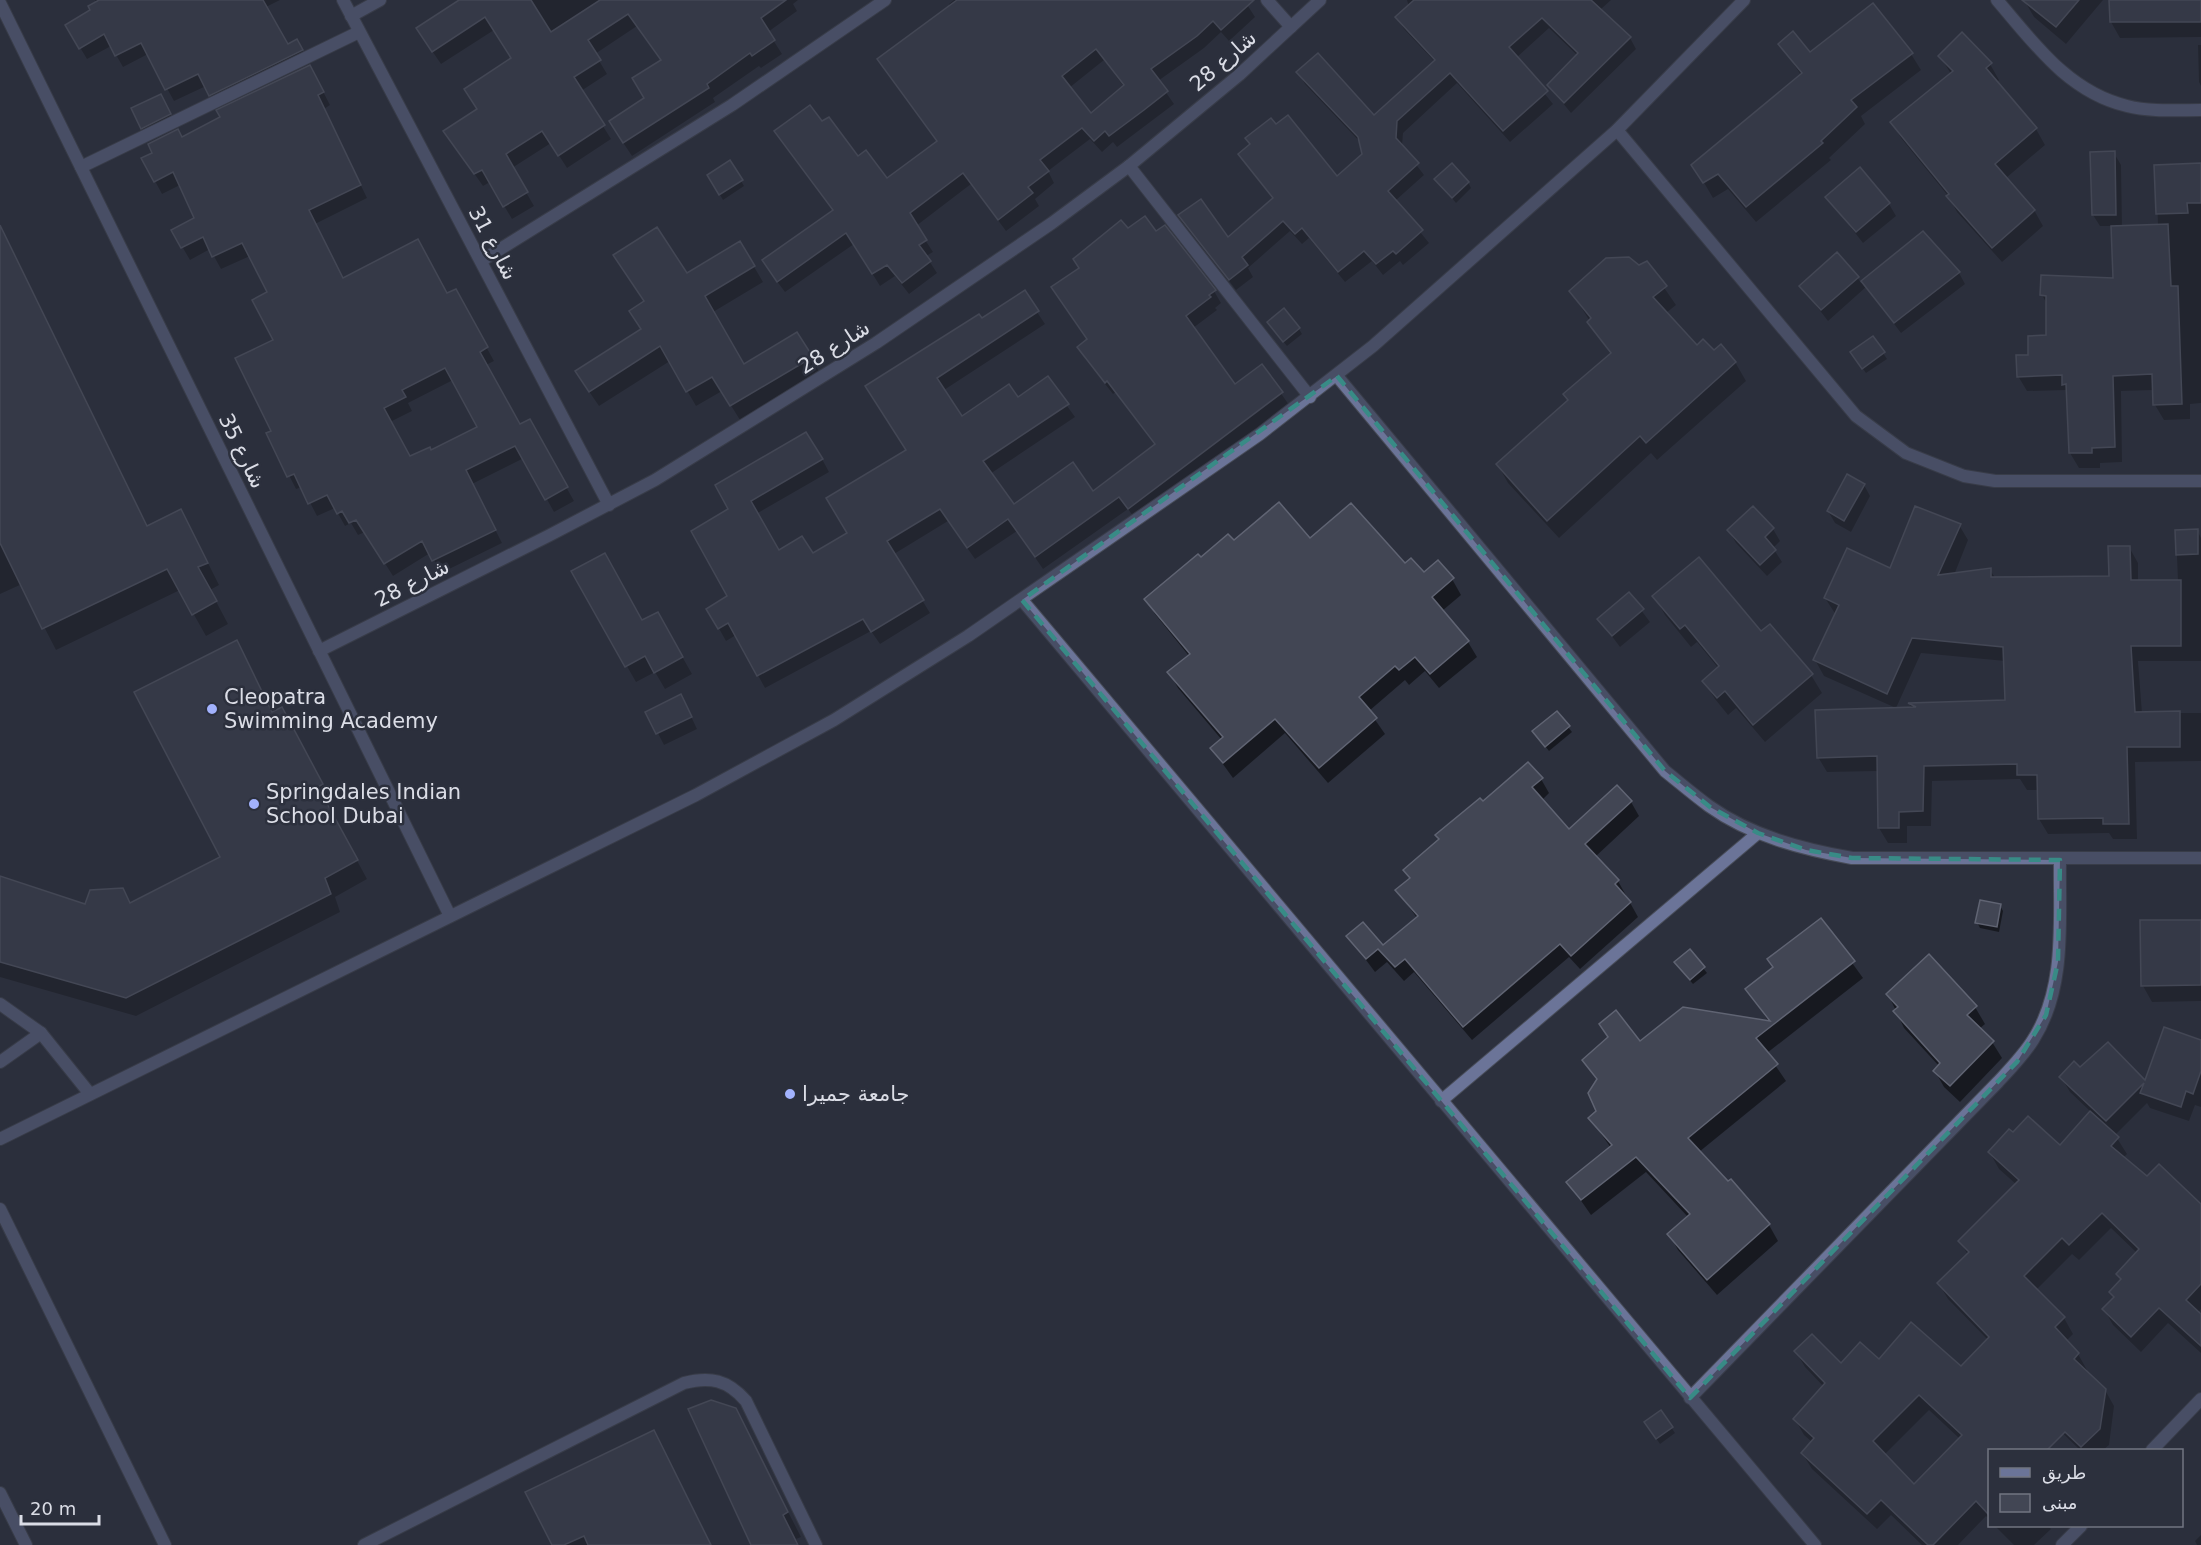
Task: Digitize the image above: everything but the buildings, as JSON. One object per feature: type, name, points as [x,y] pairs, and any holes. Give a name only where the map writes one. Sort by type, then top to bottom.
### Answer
[{"type":"street","name":"شارع 31","points":[[343,0],[609,505]]},
{"type":"street","points":[[351,16],[380,0]]},
{"type":"street","points":[[481,261],[732,105],[885,0]]},
{"type":"street","points":[[1267,0],[1291,27]]},
{"type":"street","name":"شارع 28","points":[[319,651],[609,505],[700,454],[876,343],[1052,223],[1129,166],[1239,75],[1320,0]]},
{"type":"street","points":[[0,1139],[766,759],[902,680],[1022,600],[1337,376],[1455,276],[1617,130],[1744,0]]},
{"type":"street","points":[[1997,0],[2066,76],[2095,95],[2128,107],[2201,110]]},
{"type":"street","name":"شارع 35","points":[[0,3],[450,916]]},
{"type":"street","points":[[81,167],[359,32]]},
{"type":"street","points":[[1617,130],[1842,400],[1880,436],[1906,453],[1964,476],[1995,481],[2201,481]]},
{"type":"street","points":[[1129,166],[1310,397]]},
{"type":"street","points":[[1337,376],[1665,771],[1710,807],[1758,833],[1806,850],[1852,858],[2060,860],[2201,858]]},
{"type":"street","points":[[1022,600],[1815,1545]]},
{"type":"street","points":[[1442,1101],[1758,833]]},
{"type":"street","points":[[1690,1398],[1998,1082],[2034,1040],[2046,1015],[2056,979],[2060,860]]},
{"type":"street","points":[[0,1004],[42,1033],[90,1094]]},
{"type":"street","points":[[0,1062],[42,1033]]},
{"type":"street","points":[[0,1209],[165,1545]]},
{"type":"street","points":[[364,1545],[684,1383],[701,1378],[718,1380],[734,1388],[746,1401],[816,1545]]},
{"type":"street","points":[[2153,1449],[2201,1399]]},
{"type":"street","points":[[0,1493],[26,1545]]},
{"type":"street","points":[[2062,1545],[2080,1527]]},
{"type":"highlighted area","points":[[1337,376],[1665,771],[1710,807],[1758,833],[1806,850],[1852,858],[2060,860],[2058,962],[2046,1015],[2017,1062],[1690,1398],[1022,600]]},
{"type":"place","name":"Cleopatra Swimming Academy","points":[[212,709]]},
{"type":"place","name":"Springdales Indian School Dubai","points":[[254,804]]},
{"type":"place","name":"جامعة جميرا","points":[[790,1094]]}]
